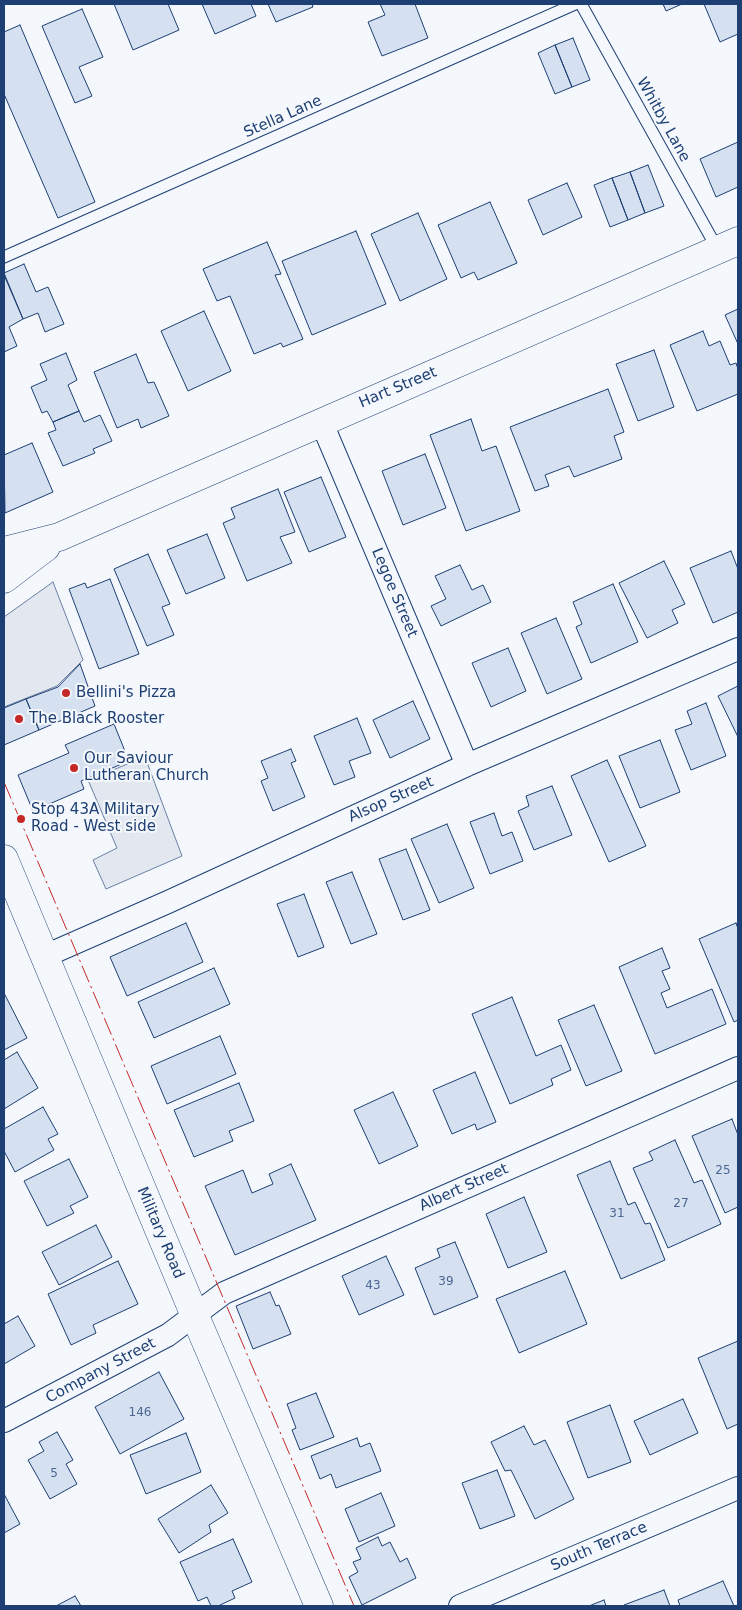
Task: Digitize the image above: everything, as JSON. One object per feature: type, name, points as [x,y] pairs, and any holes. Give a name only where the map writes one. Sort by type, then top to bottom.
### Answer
[{"type":"street","name":"Hart Street","points":[[4,551],[59,537],[728,245]]},
{"type":"street","name":"Legoe Street","points":[[321,422],[467,765]]},
{"type":"street","name":"Hart Street","points":[[4,579],[17,567],[59,537]]},
{"type":"street","name":"Alsop Street","points":[[45,956],[168,902],[467,765],[738,649]]},
{"type":"street","name":"Military Road","points":[[4,859],[318,1606]]},
{"type":"street","name":"Albert Street","points":[[195,1316],[224,1293],[738,1068]]},
{"type":"street","name":"Company Street","points":[[4,1421],[168,1335],[195,1316]]},
{"type":"street","name":"South Terrace","points":[[460,1606],[738,1488]]},
{"type":"lane","name":"Stella Lane","points":[[4,257],[575,4]]},
{"type":"lane","name":"Whitby Lane","points":[[582,4],[728,245]]},
{"type":"shaded area","points":[[53,582],[83,660],[57,686],[4,707],[4,617]]},
{"type":"shaded area","points":[[145,757],[182,856],[106,889],[93,860],[117,848],[88,780]]},
{"type":"building","points":[[114,4],[168,4],[179,30],[133,50]]},
{"type":"building","points":[[202,4],[251,4],[256,16],[215,34]]},
{"type":"building","points":[[268,4],[312,4],[313,7],[276,22]]},
{"type":"building","points":[[380,4],[415,4],[428,38],[382,56],[368,22],[385,15]]},
{"type":"building","points":[[663,4],[682,4],[666,11]]},
{"type":"building","points":[[704,4],[738,4],[738,34],[720,42]]},
{"type":"building","points":[[82,9],[103,57],[79,67],[92,96],[75,103],[42,26]]},
{"type":"building","points":[[20,25],[95,202],[58,218],[4,94],[4,32]]},
{"type":"building","points":[[573,38],[590,80],[572,87],[555,45]]},
{"type":"building","points":[[555,45],[572,87],[555,94],[538,53]]},
{"type":"building","points":[[738,142],[738,187],[716,197],[700,159]]},
{"type":"building","points":[[648,165],[664,206],[645,213],[630,172]]},
{"type":"building","points":[[630,172],[645,213],[628,220],[612,178]]},
{"type":"building","points":[[612,178],[628,220],[610,227],[594,185]]},
{"type":"building","points":[[567,183],[582,217],[543,235],[528,200]]},
{"type":"building","points":[[490,202],[517,263],[478,280],[474,272],[461,278],[438,225]]},
{"type":"building","points":[[418,213],[447,279],[400,301],[371,234]]},
{"type":"building","points":[[356,231],[386,304],[312,335],[282,261]]},
{"type":"building","points":[[267,242],[281,274],[275,275],[303,339],[283,347],[281,343],[254,354],[230,296],[217,301],[203,269]]},
{"type":"building","points":[[24,264],[36,292],[48,287],[64,324],[45,332],[38,313],[23,319],[4,273]]},
{"type":"building","points":[[4,275],[23,319],[9,327],[17,346],[4,352]]},
{"type":"building","points":[[738,309],[738,344],[725,315]]},
{"type":"building","points":[[204,311],[231,371],[188,391],[161,331]]},
{"type":"building","points":[[703,331],[709,346],[720,341],[730,365],[736,363],[738,369],[738,394],[697,411],[670,345]]},
{"type":"building","points":[[654,350],[674,407],[638,421],[616,364]]},
{"type":"building","points":[[66,353],[77,380],[68,385],[79,411],[53,422],[47,411],[42,413],[31,387],[47,380],[40,364]]},
{"type":"building","points":[[136,354],[148,383],[154,382],[169,416],[141,428],[138,419],[117,428],[94,372]]},
{"type":"building","points":[[608,389],[624,432],[614,436],[622,459],[574,477],[569,466],[545,475],[549,486],[535,491],[510,427]]},
{"type":"building","points":[[79,411],[84,422],[100,415],[112,441],[93,449],[95,453],[63,466],[48,433],[56,430],[53,422]]},
{"type":"building","points":[[471,419],[482,451],[496,446],[520,511],[466,531],[430,435]]},
{"type":"building","points":[[32,443],[53,492],[5,513],[4,455]]},
{"type":"building","points":[[425,454],[446,508],[403,525],[382,471]]},
{"type":"building","points":[[321,477],[346,537],[309,552],[284,492]]},
{"type":"building","points":[[278,489],[295,532],[280,537],[292,563],[247,581],[223,523],[235,518],[231,508]]},
{"type":"building","points":[[207,534],[225,578],[186,594],[167,550]]},
{"type":"building","points":[[731,551],[738,569],[738,612],[713,623],[690,568]]},
{"type":"building","points":[[148,554],[170,604],[162,607],[174,635],[147,646],[114,569]]},
{"type":"building","points":[[664,561],[685,604],[672,610],[678,623],[647,638],[619,583]]},
{"type":"building","points":[[460,565],[472,590],[483,585],[491,602],[441,626],[431,606],[446,599],[435,576]]},
{"type":"building","points":[[110,579],[139,654],[99,669],[69,589],[85,583],[87,588]]},
{"type":"building","points":[[613,584],[638,642],[591,663],[576,627],[582,624],[573,602]]},
{"type":"building","points":[[556,618],[582,679],[547,694],[521,633]]},
{"type":"building","points":[[508,648],[526,691],[491,707],[472,663]]},
{"type":"building","name":"Bellini's Pizza","points":[[80,664],[95,706],[39,730],[26,699],[58,687]]},
{"type":"building","points":[[738,686],[738,737],[718,696]]},
{"type":"building","name":"The Black Rooster","points":[[26,699],[39,730],[4,745],[4,708]]},
{"type":"building","points":[[413,701],[430,739],[390,758],[373,720]]},
{"type":"building","points":[[706,703],[726,756],[691,770],[675,730],[692,724],[687,711]]},
{"type":"building","points":[[357,718],[371,753],[349,761],[355,777],[334,785],[314,736]]},
{"type":"building","name":"Our Saviour Lutheran Church","points":[[114,724],[129,761],[81,781],[84,789],[33,811],[18,775],[69,753],[65,745]]},
{"type":"building","points":[[660,740],[680,792],[640,808],[619,756]]},
{"type":"building","points":[[291,749],[296,761],[291,763],[305,797],[273,811],[261,781],[268,778],[261,761]]},
{"type":"building","points":[[607,760],[646,846],[609,862],[571,776]]},
{"type":"building","points":[[552,786],[572,835],[534,850],[518,811],[529,806],[526,796]]},
{"type":"building","points":[[494,813],[502,836],[512,832],[523,861],[490,874],[470,822]]},
{"type":"building","points":[[447,824],[474,888],[439,903],[411,839]]},
{"type":"building","points":[[406,849],[430,910],[403,920],[379,859]]},
{"type":"building","points":[[352,872],[377,934],[351,944],[326,882]]},
{"type":"building","points":[[304,894],[324,947],[298,957],[277,904]]},
{"type":"building","points":[[186,923],[203,962],[127,996],[110,957]]},
{"type":"building","points":[[736,923],[738,929],[738,1020],[734,1022],[699,939]]},
{"type":"building","points":[[662,948],[670,968],[662,971],[670,989],[661,993],[667,1008],[712,989],[726,1024],[655,1054],[619,967]]},
{"type":"building","points":[[214,968],[230,1004],[154,1038],[138,1002]]},
{"type":"building","points":[[4,993],[27,1038],[4,1050]]},
{"type":"building","points":[[512,997],[536,1056],[561,1045],[571,1070],[551,1079],[553,1085],[510,1104],[472,1014]]},
{"type":"building","points":[[594,1005],[622,1071],[586,1086],[558,1020]]},
{"type":"building","points":[[220,1036],[236,1074],[167,1104],[151,1066]]},
{"type":"building","points":[[17,1052],[38,1088],[4,1109],[4,1060]]},
{"type":"building","points":[[475,1072],[496,1122],[477,1130],[475,1124],[452,1134],[433,1090]]},
{"type":"building","points":[[239,1083],[254,1121],[229,1131],[233,1141],[194,1157],[174,1110]]},
{"type":"building","points":[[393,1092],[418,1146],[379,1164],[354,1110]]},
{"type":"building","points":[[43,1107],[58,1134],[48,1139],[54,1150],[15,1172],[4,1151],[4,1129]]},
{"type":"building","points":[[732,1119],[738,1135],[738,1207],[725,1213],[692,1136]]},
{"type":"building","points":[[675,1140],[694,1183],[702,1180],[721,1224],[668,1248],[633,1168],[653,1160],[649,1152]]},
{"type":"building","points":[[69,1159],[88,1197],[70,1206],[74,1213],[47,1226],[24,1181]]},
{"type":"building","points":[[610,1161],[628,1205],[635,1202],[645,1224],[650,1223],[665,1260],[621,1279],[577,1175]]},
{"type":"building","points":[[291,1164],[316,1220],[235,1255],[205,1186],[243,1170],[252,1193],[273,1184],[269,1174]]},
{"type":"building","points":[[524,1197],[547,1252],[508,1268],[486,1214]]},
{"type":"building","points":[[96,1225],[112,1257],[59,1285],[42,1252]]},
{"type":"building","points":[[455,1242],[478,1297],[434,1315],[415,1268],[440,1257],[437,1249]]},
{"type":"building","points":[[386,1256],[404,1295],[359,1315],[342,1276]]},
{"type":"building","points":[[118,1261],[138,1304],[93,1325],[96,1333],[71,1345],[48,1294]]},
{"type":"building","points":[[565,1271],[587,1324],[519,1353],[496,1299]]},
{"type":"building","points":[[270,1292],[276,1306],[279,1305],[291,1334],[253,1349],[236,1306]]},
{"type":"building","points":[[18,1316],[35,1346],[4,1364],[4,1324]]},
{"type":"building","points":[[738,1341],[738,1424],[727,1429],[698,1358]]},
{"type":"building","points":[[159,1372],[184,1419],[120,1454],[95,1407]]},
{"type":"building","points":[[316,1393],[334,1437],[300,1450],[292,1430],[296,1428],[287,1404]]},
{"type":"building","points":[[683,1399],[698,1433],[650,1455],[634,1421]]},
{"type":"building","points":[[610,1405],[631,1462],[588,1478],[567,1422]]},
{"type":"building","points":[[524,1426],[534,1445],[545,1440],[574,1499],[535,1519],[511,1470],[505,1471],[491,1442]]},
{"type":"building","points":[[57,1432],[73,1460],[66,1464],[77,1484],[50,1499],[28,1460],[44,1451],[39,1442]]},
{"type":"building","points":[[186,1433],[201,1472],[146,1494],[130,1455]]},
{"type":"building","points":[[357,1438],[360,1447],[370,1443],[381,1471],[336,1488],[331,1474],[320,1479],[311,1456]]},
{"type":"building","points":[[497,1470],[515,1516],[480,1529],[462,1483]]},
{"type":"building","points":[[211,1485],[228,1513],[209,1525],[211,1532],[179,1553],[158,1519]]},
{"type":"building","points":[[381,1493],[395,1526],[359,1542],[345,1509]]},
{"type":"building","points":[[4,1494],[20,1524],[4,1533]]},
{"type":"building","points":[[378,1537],[382,1546],[390,1542],[400,1562],[407,1558],[416,1578],[362,1605],[349,1577],[358,1572],[353,1562],[361,1559],[356,1548]]},
{"type":"building","points":[[233,1539],[252,1582],[232,1591],[235,1598],[218,1606],[211,1606],[207,1597],[198,1601],[180,1562]]},
{"type":"building","points":[[723,1581],[734,1606],[680,1606],[678,1600]]},
{"type":"building","points":[[664,1590],[670,1606],[624,1606],[624,1605]]},
{"type":"building","points":[[75,1596],[81,1606],[56,1606]]},
{"type":"building","points":[[604,1600],[606,1606],[589,1606]]},
{"type":"power","points":[[4,782],[354,1606]]},
{"type":"place","name":"Bellini's Pizza","points":[[66,693]]},
{"type":"place","name":"The Black Rooster","points":[[19,719]]},
{"type":"place","name":"Our Saviour Lutheran Church","points":[[74,768]]},
{"type":"place","name":"Stop 43A Military Road - West side","points":[[21,819]]}]
